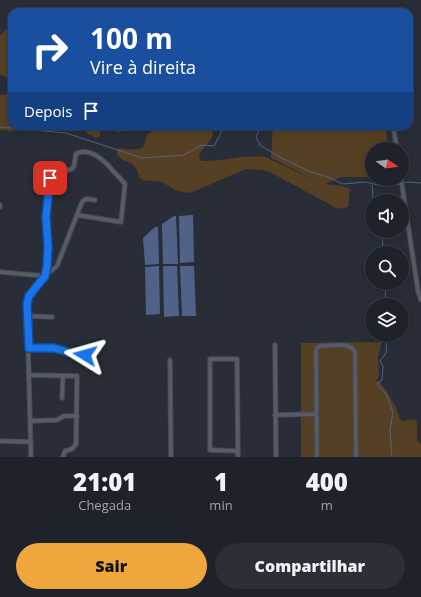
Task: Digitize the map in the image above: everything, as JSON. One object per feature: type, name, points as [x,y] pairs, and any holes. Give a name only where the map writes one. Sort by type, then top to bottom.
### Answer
[{"type":"street","points":[[394,130],[395,142]]},
{"type":"street","points":[[45,276],[48,246],[46,217],[50,178],[54,174],[72,169],[76,154],[78,152],[90,153],[99,157],[110,165],[125,184],[121,222],[77,215]]},
{"type":"street","points":[[402,186],[418,291],[421,300]]},
{"type":"street","points":[[31,457],[27,304],[29,296],[45,276],[57,266],[84,200],[95,200]]},
{"type":"street","points":[[0,272],[45,276]]},
{"type":"street","points":[[28,316],[52,317]]},
{"type":"street","points":[[275,345],[276,457]]},
{"type":"street","points":[[317,457],[317,348],[320,346],[348,345],[353,348],[355,352],[356,457]]},
{"type":"street","points":[[29,348],[54,348],[75,354],[85,355]]},
{"type":"street","points":[[238,451],[210,450],[210,359],[237,359],[238,451],[238,457]]},
{"type":"street","points":[[170,360],[171,457]]},
{"type":"street","points":[[30,375],[77,376],[76,444],[72,448],[65,451],[63,457]]},
{"type":"street","points":[[62,398],[63,376]]},
{"type":"street","points":[[275,415],[316,414]]},
{"type":"street","points":[[31,421],[57,420],[64,416],[77,416]]},
{"type":"street","points":[[0,441],[31,442]]},
{"type":"shaded area","points":[[8,29],[8,77],[0,74],[0,36],[5,30]]},
{"type":"shaded area","points":[[8,94],[8,130],[14,130],[12,131],[0,130],[0,95]]},
{"type":"shaded area","points":[[84,130],[100,131],[100,136],[96,138],[88,134]]},
{"type":"shaded area","points":[[115,130],[127,130],[120,132]]},
{"type":"shaded area","points":[[156,130],[212,130],[213,136],[200,153],[199,157],[202,161],[249,156],[265,157],[321,183],[271,158],[273,130],[386,130],[387,142],[365,142],[365,177],[341,177],[325,184],[342,186],[350,189],[348,207],[338,209],[270,172],[262,170],[246,169],[190,193],[177,191],[162,182],[143,180],[140,178],[137,170],[131,163],[123,160],[117,155],[117,150],[120,148],[134,150],[141,148],[149,133]]},
{"type":"shaded area","points":[[382,342],[378,356],[379,376],[376,381],[379,381],[389,394],[400,419],[403,421],[415,419],[417,422],[417,440],[421,445],[421,457],[301,457],[301,343]]},
{"type":"water","points":[[193,215],[194,262],[180,263],[179,216]]},
{"type":"water","points":[[176,216],[178,264],[163,264],[162,224]]},
{"type":"water","points":[[155,227],[158,227],[159,264],[145,265],[143,238]]},
{"type":"water","points":[[159,266],[160,314],[146,315],[145,267]]},
{"type":"water","points":[[163,266],[177,266],[179,316],[164,317]]},
{"type":"water","points":[[180,266],[194,266],[196,316],[182,316]]},
{"type":"waterway","points":[[0,127],[8,128]]},
{"type":"waterway","points":[[33,130],[66,133],[142,158],[184,155],[202,145],[214,146],[222,130]]},
{"type":"waterway","points":[[259,130],[256,137],[260,145],[281,158],[311,172],[328,177],[343,184],[365,182]]},
{"type":"waterway","points":[[409,182],[421,183]]},
{"type":"waterway","points":[[372,186],[373,194]]},
{"type":"waterway","points":[[382,238],[383,246]]},
{"type":"waterway","points":[[385,290],[386,298]]},
{"type":"waterway","points":[[387,342],[386,353],[380,361],[383,366],[382,380],[377,384],[386,394],[393,412],[390,430],[392,457]]},
{"type":"route","points":[[50,178],[46,217],[48,246],[47,266],[45,276],[29,296],[27,304],[29,348],[54,348],[66,352],[85,355]]}]
